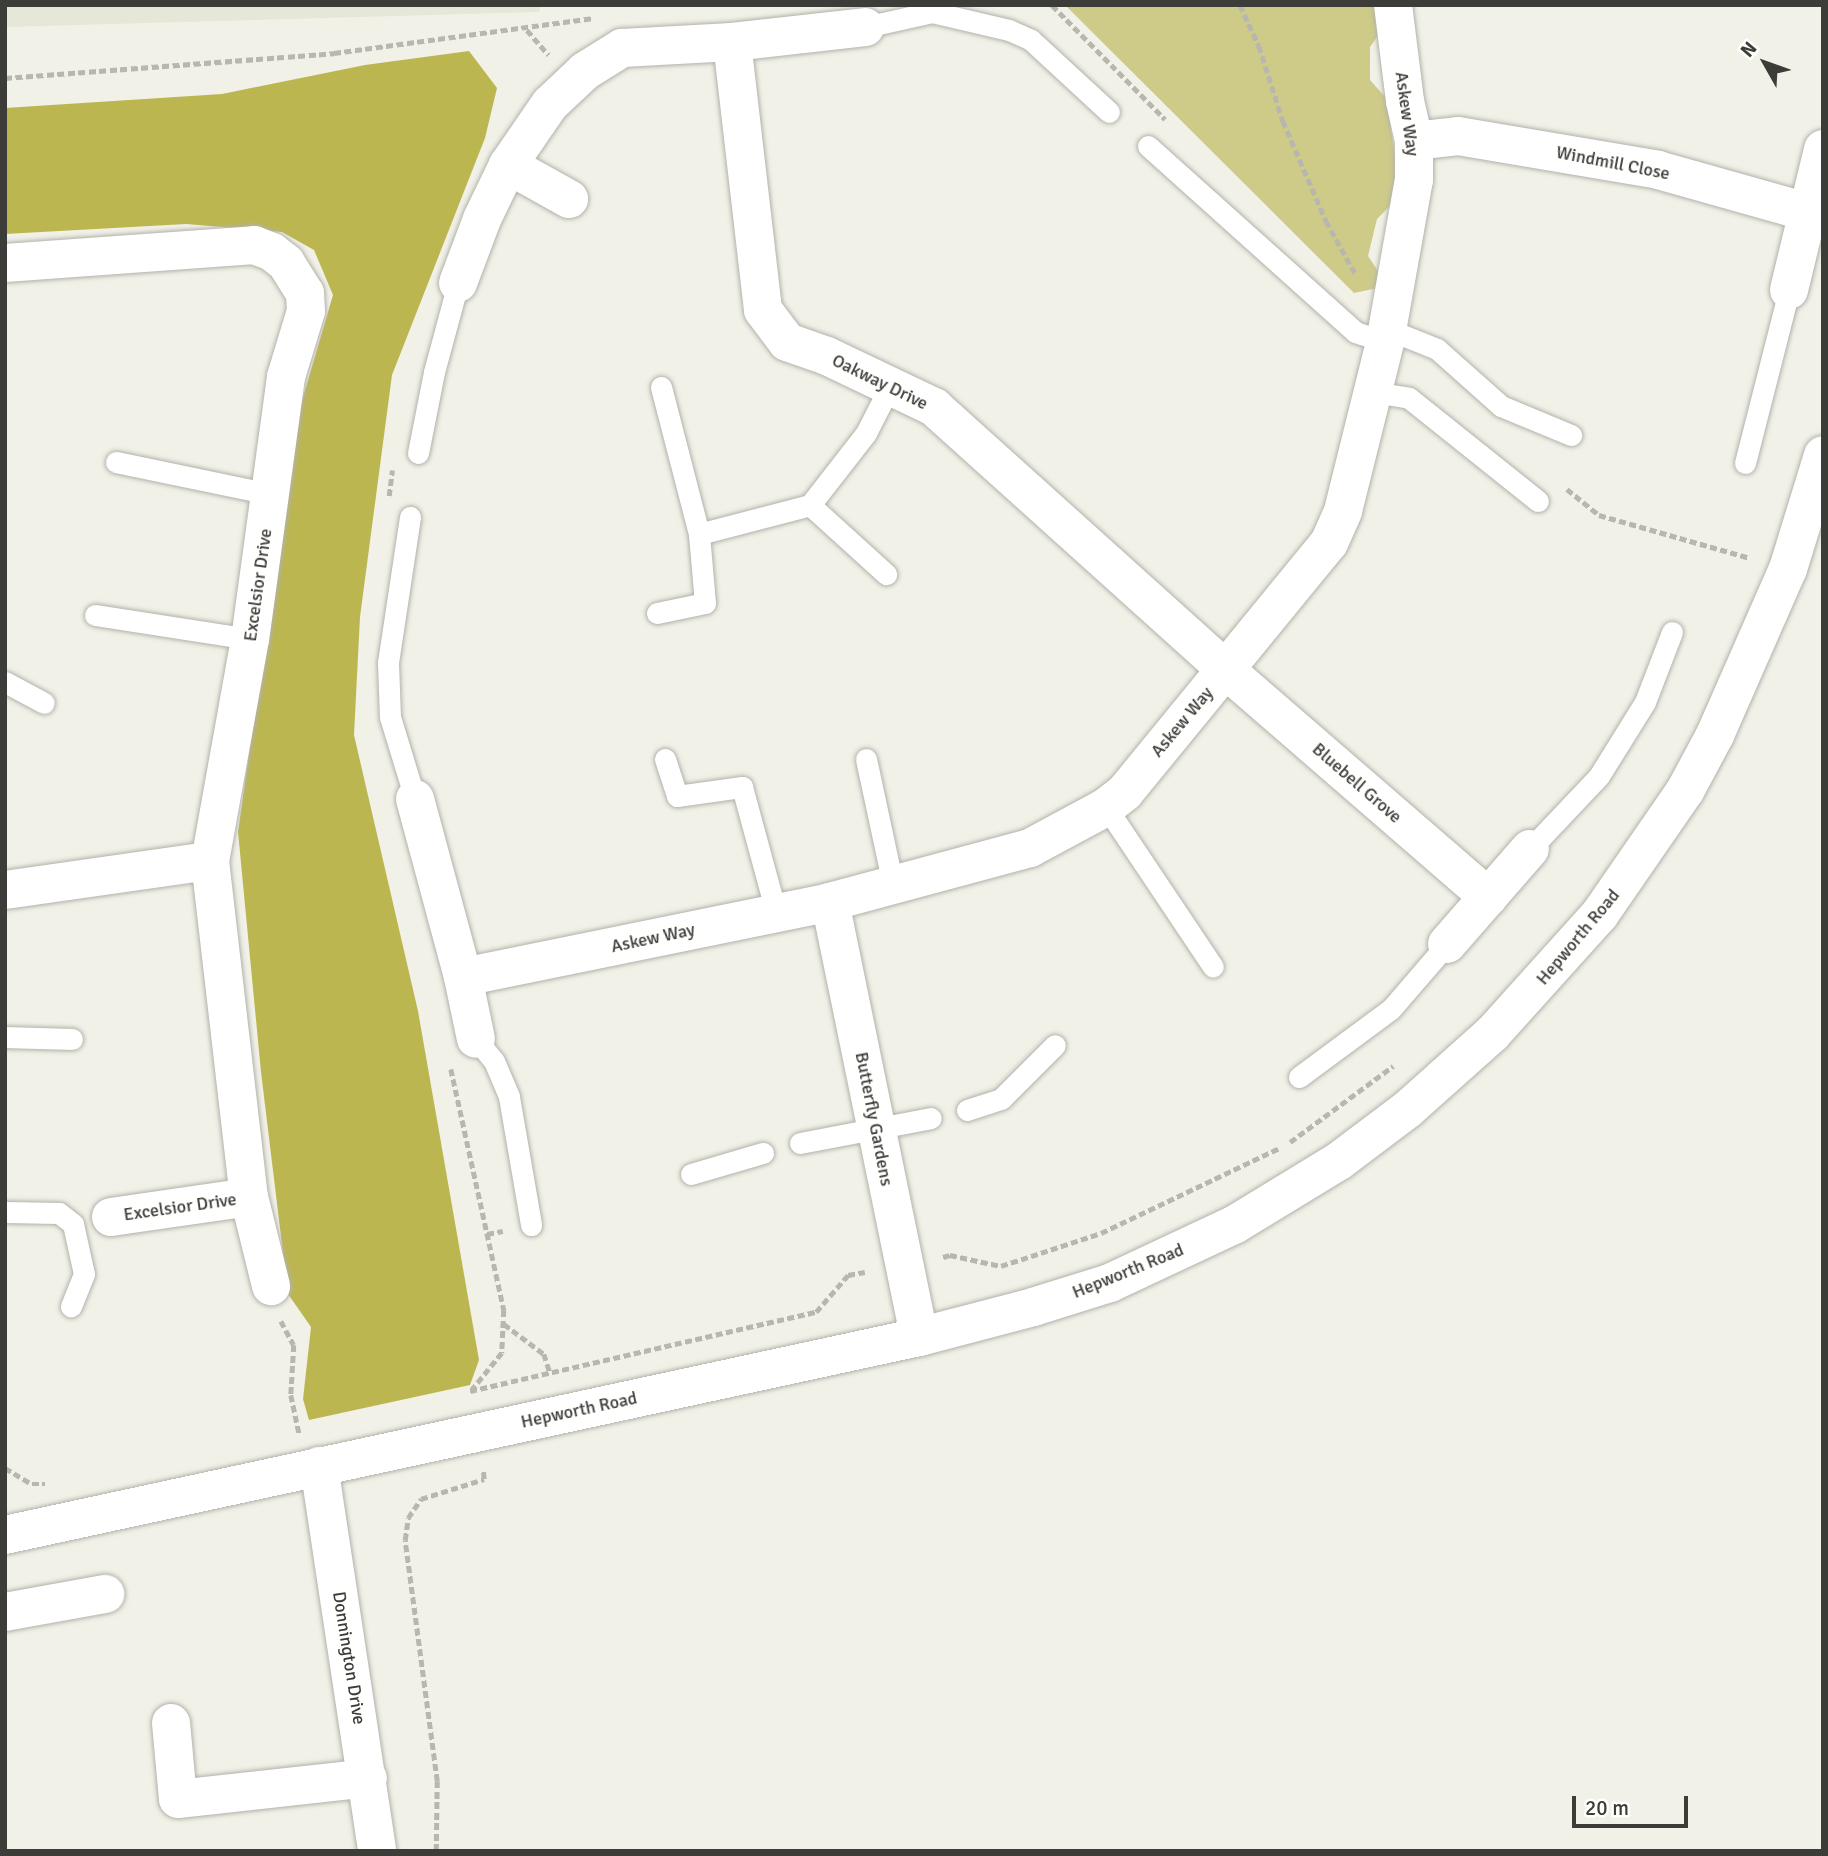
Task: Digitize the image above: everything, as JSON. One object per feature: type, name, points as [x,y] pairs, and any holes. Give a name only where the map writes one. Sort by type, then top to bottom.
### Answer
[{"type":"street","name":"Askew Way","points":[[463,977],[830,902],[1030,848],[1106,807],[1125,792],[1329,543],[1343,511],[1386,336],[1414,180],[1414,141],[1405,101],[1393,5]]},
{"type":"street","points":[[458,283],[482,219],[508,165],[550,104],[585,71],[622,48],[732,43],[865,27]]},
{"type":"street","name":"Oakway Drive","points":[[732,43],[763,310],[787,342],[827,356],[934,407],[1226,670]]},
{"type":"street","name":"Windmill Close","points":[[1414,141],[1458,136],[1658,170],[1807,212]]},
{"type":"street","points":[[1788,290],[1823,149]]},
{"type":"street","points":[[508,165],[569,200]]},
{"type":"street","name":"Excelsior Drive","points":[[5,263],[254,245],[272,252],[286,263],[305,293],[306,311],[286,377],[250,639],[210,861],[249,1197],[271,1286]]},
{"type":"street","name":"Hepworth Road","points":[[5,1535],[919,1336],[1033,1307],[1110,1283],[1234,1224],[1339,1161],[1408,1109],[1492,1034],[1600,914],[1685,791],[1715,735],[1788,569],[1823,455]]},
{"type":"street","name":"Bluebell Grove","points":[[1226,670],[1488,897]]},
{"type":"street","points":[[415,799],[463,977],[462,1049]]},
{"type":"street","points":[[1447,944],[1530,849]]},
{"type":"street","points":[[5,890],[210,861]]},
{"type":"street","name":"Butterfly Gardens","points":[[830,902],[919,1336]]},
{"type":"street","name":"Excelsior Drive","points":[[111,1217],[249,1197]]},
{"type":"street","name":"Donnington Drive","points":[[312,1468],[368,1778],[377,1851]]},
{"type":"street","points":[[5,1612],[105,1594]]},
{"type":"street","points":[[171,1723],[178,1799],[368,1778]]},
{"type":"lane","points":[[865,27],[932,12],[1009,30],[1031,40],[1109,112]]},
{"type":"lane","points":[[1148,146],[1355,332],[1386,336],[1437,349],[1501,406],[1571,435]]},
{"type":"lane","points":[[418,453],[433,372],[458,283]]},
{"type":"lane","points":[[1745,463],[1788,290]]},
{"type":"lane","points":[[699,534],[810,505],[866,433],[890,386]]},
{"type":"lane","points":[[657,613],[705,603],[699,534],[660,387]]},
{"type":"lane","points":[[1373,392],[1409,398],[1538,501]]},
{"type":"lane","points":[[116,462],[271,494]]},
{"type":"lane","points":[[810,505],[886,574]]},
{"type":"lane","points":[[410,517],[388,663],[390,718],[415,799]]},
{"type":"lane","points":[[95,615],[250,639]]},
{"type":"lane","points":[[1530,849],[1599,776],[1645,702],[1672,632]]},
{"type":"lane","points":[[5,682],[44,703]]},
{"type":"lane","points":[[665,759],[677,796],[743,787],[776,912]]},
{"type":"lane","points":[[866,759],[893,885]]},
{"type":"lane","points":[[1106,807],[1213,967]]},
{"type":"lane","points":[[1299,1077],[1391,1009],[1447,944]]},
{"type":"lane","points":[[5,1037],[72,1038]]},
{"type":"lane","points":[[967,1110],[1001,1099],[1055,1045]]},
{"type":"lane","points":[[462,1049],[494,1061],[509,1097],[531,1226]]},
{"type":"lane","points":[[800,1143],[876,1126],[931,1118]]},
{"type":"lane","points":[[691,1174],[763,1153]]},
{"type":"lane","points":[[5,1212],[59,1213],[73,1224],[84,1274],[71,1306]]},
{"type":"path","points":[[1240,5],[1326,221],[1362,284]]},
{"type":"path","points":[[5,78],[334,53],[526,30],[557,63]]},
{"type":"path","points":[[389,503],[393,462]]},
{"type":"path","points":[[462,1049],[503,1310],[502,1353],[471,1391],[816,1312],[848,1275]]},
{"type":"path","points":[[271,1286],[274,1307],[294,1345],[291,1395],[312,1468]]},
{"type":"path","points":[[503,1323],[544,1354],[550,1372]]},
{"type":"path","points":[[436,1851],[437,1782],[405,1540],[408,1518],[421,1499],[484,1479]]},
{"type":"shaded area","points":[[5,5],[541,5],[539,12],[5,27]]},
{"type":"shaded area","points":[[1065,5],[1384,5],[1387,23],[1370,47],[1370,80],[1387,99],[1400,196],[1377,219],[1368,256],[1380,274],[1378,288],[1354,293]]},
{"type":"shaded area","points":[[469,51],[497,88],[485,138],[392,375],[360,617],[354,735],[418,1011],[479,1360],[470,1385],[309,1420],[303,1399],[311,1327],[288,1294],[261,1072],[238,832],[296,421],[333,295],[314,250],[282,232],[186,224],[5,234],[5,108],[222,94],[365,65]]}]
